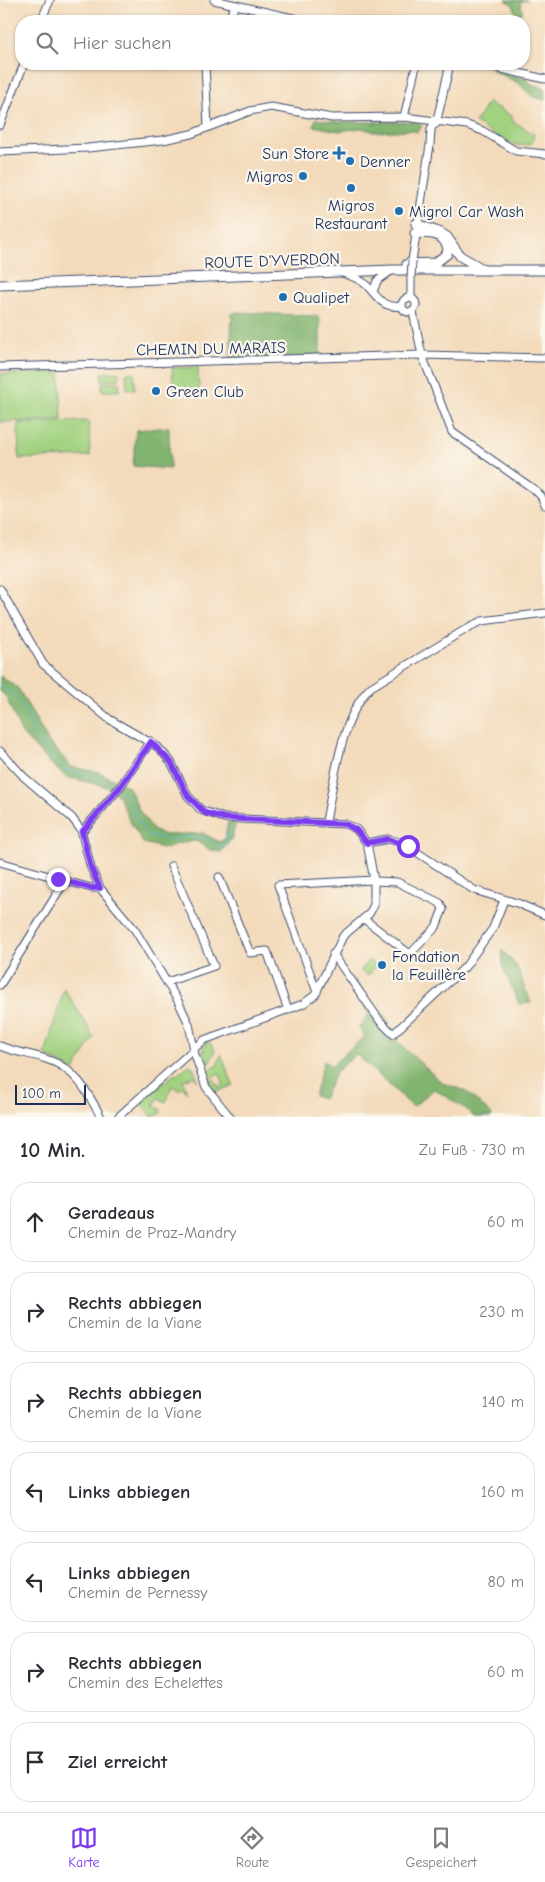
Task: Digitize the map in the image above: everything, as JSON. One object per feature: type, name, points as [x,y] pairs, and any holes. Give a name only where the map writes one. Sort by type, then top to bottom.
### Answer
[{"type":"main road","points":[[415,229],[441,233],[447,237],[460,256],[484,269]]},
{"type":"main road","points":[[313,273],[323,267],[435,263],[447,254],[448,248],[441,237],[415,229]]},
{"type":"main road","name":"ROUTE D'YVERDON","points":[[0,285],[393,270],[545,270]]},
{"type":"street","points":[[44,15],[50,0]]},
{"type":"street","points":[[214,0],[280,15]]},
{"type":"street","points":[[230,15],[236,5]]},
{"type":"street","points":[[0,126],[22,70]]},
{"type":"street","points":[[205,70],[208,127]]},
{"type":"street","points":[[404,117],[415,70]]},
{"type":"street","points":[[448,70],[436,120],[431,129],[430,145],[415,229],[411,298],[416,306],[413,312],[422,355],[452,432],[535,490],[541,496],[545,505]]},
{"type":"street","points":[[506,70],[545,79]]},
{"type":"street","points":[[0,152],[119,145],[185,136],[243,113],[271,108],[332,118],[404,117],[436,120],[473,127],[516,151],[545,154]]},
{"type":"street","points":[[373,292],[377,281],[393,270]]},
{"type":"street","points":[[340,272],[363,282],[380,303],[402,306]]},
{"type":"street","points":[[402,306],[404,300],[411,298]]},
{"type":"street","points":[[402,306],[406,312],[413,312]]},
{"type":"street","name":"CHEMIN DU MARAIS","points":[[0,367],[422,355],[545,358]]},
{"type":"street","points":[[0,589],[35,651],[48,669],[109,719],[151,742],[171,762],[188,796],[205,813],[218,817],[326,822],[349,825],[359,832],[367,843],[374,880],[374,905],[364,919],[344,936],[333,954],[316,992],[309,1001],[209,1037],[118,1117]]},
{"type":"street","points":[[326,822],[340,754],[357,703],[363,694],[445,640],[482,621],[545,613]]},
{"type":"street","points":[[82,832],[118,790],[151,742]]},
{"type":"street","points":[[0,751],[24,777],[72,818],[82,832],[91,868],[100,888],[135,930],[167,982],[186,1017],[194,1050],[208,1091],[230,1117]]},
{"type":"street","points":[[367,843],[388,839],[402,844],[474,890],[545,915]]},
{"type":"street","points":[[0,862],[91,888],[100,888]]},
{"type":"street","points":[[167,982],[214,966],[171,866]]},
{"type":"street","points":[[219,877],[250,953],[267,951],[288,1010]]},
{"type":"street","points":[[0,985],[65,880]]},
{"type":"street","points":[[316,992],[278,885],[374,880],[402,884],[440,903],[443,909],[436,927],[410,954],[364,919]]},
{"type":"street","points":[[333,954],[392,1034],[466,967],[488,935],[504,900]]},
{"type":"street","points":[[0,1046],[52,1061],[68,1070],[87,1090],[100,1117]]},
{"type":"green space","points":[[506,0],[527,0],[520,2],[523,12],[518,15],[517,15],[513,5]]},
{"type":"green space","points":[[491,70],[499,70],[528,79],[529,83],[544,88],[545,100],[533,97],[518,83]]},
{"type":"green space","points":[[488,102],[513,117],[511,120],[534,134],[532,143],[518,145],[511,143],[475,123]]},
{"type":"green space","points":[[316,119],[339,122],[417,122],[422,126],[417,132],[411,130],[375,132],[361,128],[339,131],[313,126]]},
{"type":"green space","points":[[237,312],[317,316],[320,319],[320,357],[230,360],[232,314]]},
{"type":"green space","points":[[198,367],[199,391],[173,392],[172,368]]},
{"type":"green space","points":[[60,372],[62,420],[0,422],[0,374]]},
{"type":"green space","points":[[119,372],[119,380],[102,380],[102,373]]},
{"type":"green space","points":[[134,372],[135,389],[127,389],[126,373]]},
{"type":"green space","points":[[102,383],[119,383],[119,391],[102,391]]},
{"type":"green space","points":[[89,421],[90,456],[19,459],[18,423]]},
{"type":"green space","points":[[169,427],[170,469],[133,466],[136,430]]},
{"type":"green space","points":[[0,676],[18,688],[48,741],[72,767],[98,772],[129,787],[139,810],[154,831],[166,835],[203,833],[219,842],[225,839],[228,821],[236,821],[232,838],[221,852],[210,850],[196,841],[175,844],[166,849],[143,843],[129,820],[119,796],[107,787],[67,777],[52,765],[22,734],[6,697],[0,691]]},
{"type":"green space","points":[[502,950],[516,965],[531,1003],[519,1004],[503,968]]},
{"type":"green space","points":[[368,960],[376,966],[368,976],[361,971]]},
{"type":"green space","points":[[355,980],[380,1017],[384,1013],[398,1042],[442,1083],[466,1091],[492,1115],[491,1117],[474,1117],[466,1109],[434,1089],[413,1107],[356,1054],[336,1072],[323,1099],[314,1096],[324,1061],[331,1066],[365,1036],[359,1027],[369,1014],[349,983]]},
{"type":"green space","points":[[64,988],[94,1037],[74,1071],[45,1055]]},
{"type":"green space","points":[[209,1041],[215,1051],[210,1062],[206,1063],[208,1070],[217,1066],[221,1054],[233,1085],[215,1093],[208,1082],[214,1079],[218,1087],[224,1084],[219,1073],[207,1080],[205,1075],[203,1066],[204,1046]]},
{"type":"green space","points":[[189,1065],[193,1067],[198,1080],[196,1080],[195,1076],[183,1080],[187,1093],[183,1087],[179,1090],[172,1086],[166,1102],[158,1098],[154,1105],[160,1109],[161,1113],[152,1117],[141,1103],[174,1074],[175,1076]]},
{"type":"waterway","points":[[0,685],[11,692],[20,703],[31,722],[35,738],[63,769],[99,778],[116,788]]},
{"type":"waterway","points":[[120,791],[129,800],[134,815],[148,836],[172,840],[182,837],[207,838],[221,848],[226,843],[229,827]]},
{"type":"place","name":"Sun Store","points":[[339,153]]},
{"type":"place","name":"Denner","points":[[350,161]]},
{"type":"place","name":"Migros","points":[[303,176]]},
{"type":"place","name":"Migros Restaurant","points":[[351,188]]},
{"type":"place","name":"Migrol Car Wash","points":[[399,211]]},
{"type":"place","name":"Qualipet","points":[[283,297]]},
{"type":"place","name":"Green Club","points":[[156,391]]},
{"type":"place","name":"Fondation la Feuillère","points":[[382,965]]},
{"type":"route","points":[[58,879],[94,889],[100,888],[92,872],[82,832],[120,787],[151,742],[171,762],[188,796],[205,813],[224,818],[276,822],[336,822],[349,825],[367,843],[388,839],[408,846]]}]
